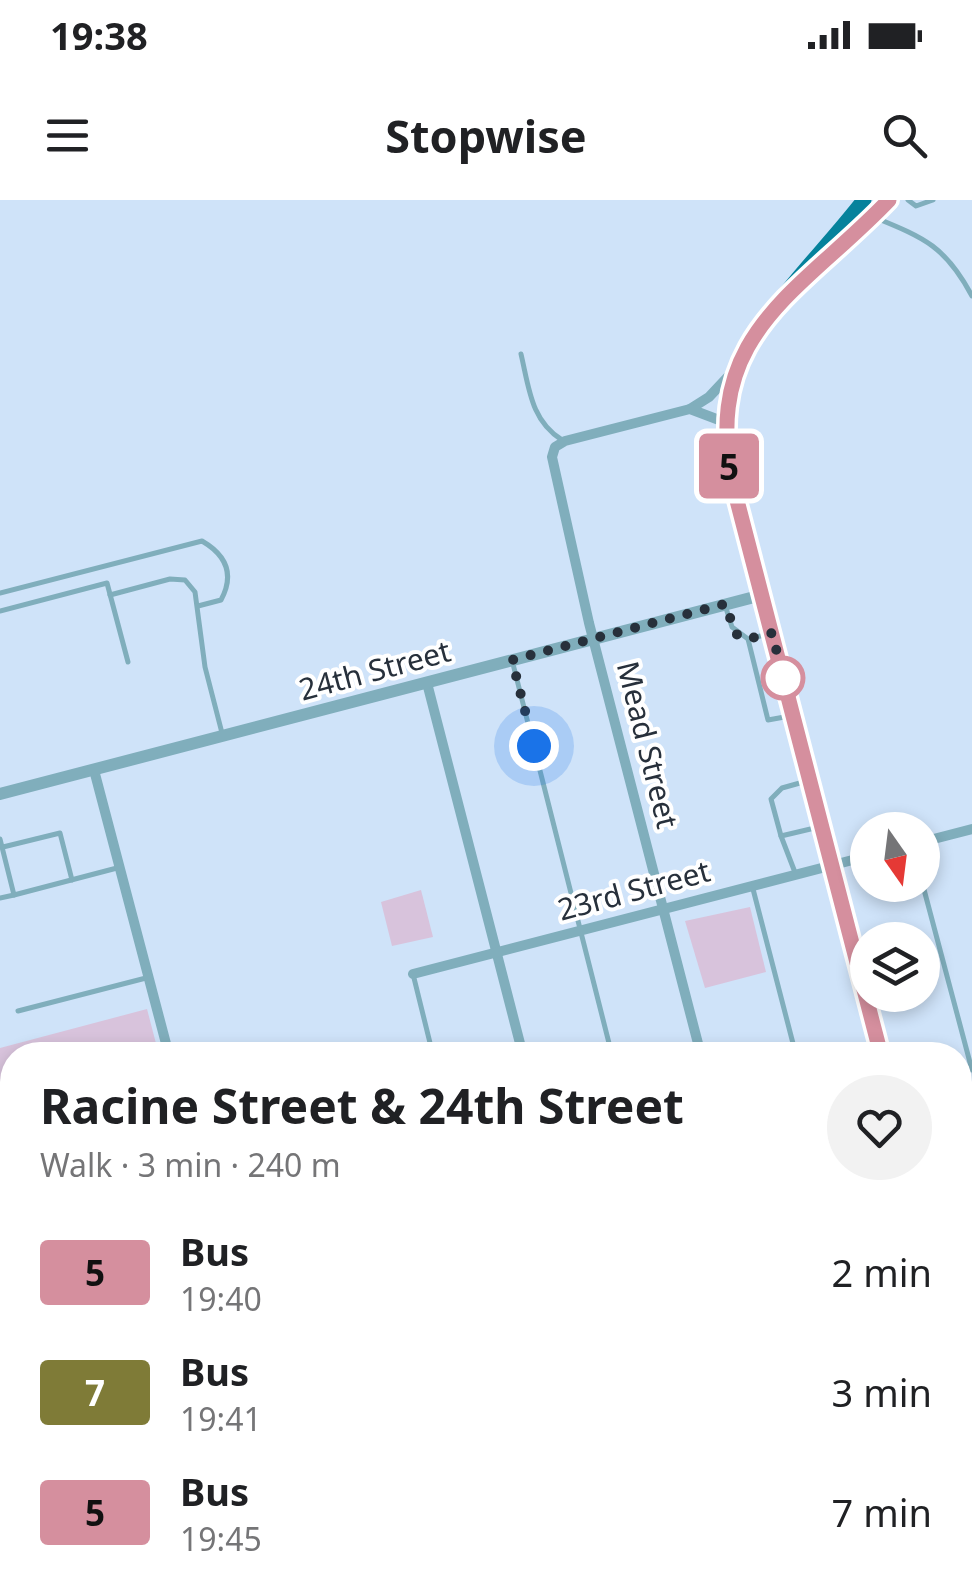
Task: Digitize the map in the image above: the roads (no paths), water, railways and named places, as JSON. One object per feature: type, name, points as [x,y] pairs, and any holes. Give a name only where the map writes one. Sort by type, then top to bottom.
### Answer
[{"type":"main road","points":[[794,286],[864,200]]},
{"type":"main road","points":[[878,1042],[730,472],[727,424],[730,394],[739,365],[768,312],[888,200]]},
{"type":"street","points":[[560,444],[690,408],[709,397],[739,365]]},
{"type":"street","points":[[690,408],[727,424]]},
{"type":"street","name":"Mead Street","points":[[560,444],[554,474],[698,1042]]},
{"type":"street","name":"24th Street","points":[[0,794],[762,595]]},
{"type":"street","points":[[426,683],[520,1042]]},
{"type":"street","points":[[94,770],[166,1042]]},
{"type":"street","points":[[940,837],[972,829]]},
{"type":"street","name":"23rd Street","points":[[413,974],[850,860]]},
{"type":"lane","points":[[908,200],[916,206],[933,200]]},
{"type":"lane","points":[[873,216],[939,248],[954,262],[972,296]]},
{"type":"lane","points":[[521,354],[537,418],[560,444]]},
{"type":"lane","points":[[0,593],[202,541],[220,552],[227,564],[228,588],[221,600],[198,606]]},
{"type":"lane","points":[[110,595],[170,579],[185,580],[198,606],[198,630],[223,736]]},
{"type":"lane","points":[[0,611],[107,583],[128,662]]},
{"type":"lane","points":[[725,604],[732,627],[748,639],[768,720],[793,715]]},
{"type":"lane","points":[[748,639],[772,633]]},
{"type":"lane","points":[[512,660],[609,1042]]},
{"type":"lane","points":[[796,874],[771,799],[782,788],[810,780]]},
{"type":"lane","points":[[781,836],[822,826]]},
{"type":"lane","points":[[1,848],[60,833],[72,880]]},
{"type":"lane","points":[[0,839],[14,895]]},
{"type":"lane","points":[[0,898],[120,867]]},
{"type":"lane","points":[[753,886],[793,1042]]},
{"type":"lane","points":[[927,902],[965,1042]]},
{"type":"lane","points":[[413,974],[431,1042]]},
{"type":"lane","points":[[18,1011],[149,977]]}]
